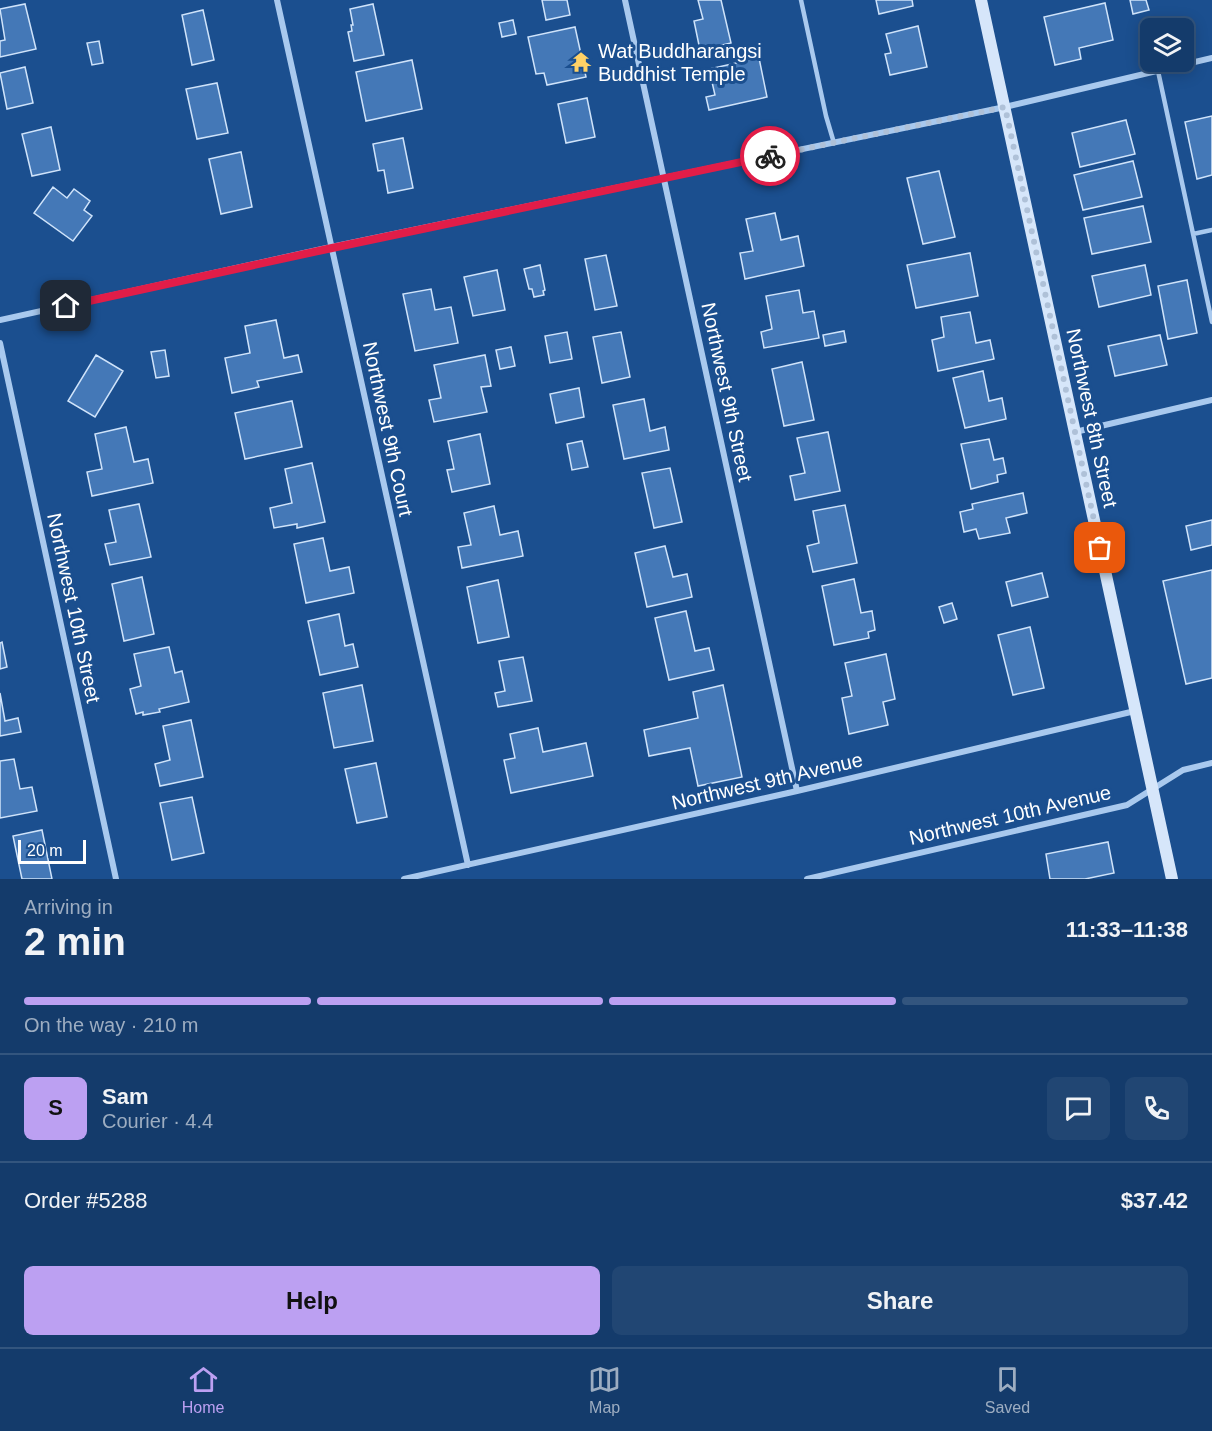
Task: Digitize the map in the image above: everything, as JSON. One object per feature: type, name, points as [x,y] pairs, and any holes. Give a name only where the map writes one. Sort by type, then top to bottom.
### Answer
[{"type":"street","name":"Northwest 9th Court","points":[[277,0],[468,865]]},
{"type":"street","name":"Northwest 9th Street","points":[[625,0],[797,791]]},
{"type":"street","name":"Northwest 8th Street","points":[[981,0],[1172,879]]},
{"type":"street","points":[[1194,62],[1212,58]]},
{"type":"street","points":[[0,320],[1005,107],[1154,72]]},
{"type":"street","name":"Northwest 10th Street","points":[[0,343],[116,879]]},
{"type":"street","points":[[1075,432],[1212,400]]},
{"type":"street","name":"Northwest 9th Avenue","points":[[404,879],[797,791],[1135,711]]},
{"type":"street","name":"Northwest 10th Avenue","points":[[807,879],[1127,805],[1183,770],[1212,764]]},
{"type":"lane","points":[[801,0],[834,143]]},
{"type":"lane","points":[[1158,72],[1212,322]]},
{"type":"lane","points":[[1193,234],[1212,230]]},
{"type":"building","points":[[542,0],[567,0],[570,15],[546,20]]},
{"type":"building","points":[[698,0],[721,0],[731,43],[700,50],[694,21],[703,19]]},
{"type":"building","points":[[876,0],[912,0],[913,6],[879,14]]},
{"type":"building","points":[[1130,0],[1146,0],[1149,10],[1133,14]]},
{"type":"building","points":[[1105,3],[1113,40],[1079,48],[1081,59],[1055,65],[1044,17]]},
{"type":"building","points":[[25,4],[36,49],[0,57],[0,41],[5,40],[0,9]]},
{"type":"building","points":[[373,4],[384,55],[354,61],[348,32],[352,31],[351,25],[353,25],[350,9]]},
{"type":"building","points":[[203,10],[214,60],[192,65],[182,15]]},
{"type":"building","points":[[513,20],[516,34],[502,37],[499,23]]},
{"type":"building","points":[[918,26],[927,67],[890,75],[885,54],[891,53],[886,34]]},
{"type":"building","points":[[575,27],[586,77],[547,85],[544,73],[536,74],[528,37]]},
{"type":"building","points":[[99,41],[103,63],[92,65],[87,43]]},
{"type":"building","points":[[759,58],[767,97],[709,110],[706,97],[715,95],[709,69]]},
{"type":"building","points":[[412,60],[422,109],[366,121],[356,72]]},
{"type":"building","points":[[25,67],[33,103],[7,109],[0,73]]},
{"type":"building","points":[[217,83],[228,133],[197,139],[186,89]]},
{"type":"building","points":[[587,98],[595,137],[566,143],[558,104]]},
{"type":"building","points":[[1212,116],[1212,175],[1197,179],[1185,122]]},
{"type":"building","points":[[1126,120],[1135,154],[1080,167],[1072,133]]},
{"type":"building","points":[[51,127],[60,170],[32,176],[22,134]]},
{"type":"building","points":[[403,138],[413,188],[388,193],[384,170],[378,171],[373,144]]},
{"type":"building","points":[[241,152],[252,207],[221,214],[209,159]]},
{"type":"building","points":[[1133,161],[1142,197],[1083,210],[1074,175]]},
{"type":"building","points":[[939,171],[955,237],[923,244],[907,178]]},
{"type":"building","points":[[53,187],[67,198],[74,189],[90,201],[84,210],[92,216],[73,241],[34,213]]},
{"type":"building","points":[[1143,206],[1151,242],[1092,254],[1084,218]]},
{"type":"building","points":[[775,213],[781,240],[798,236],[804,266],[745,279],[740,253],[753,251],[746,219]]},
{"type":"building","points":[[970,253],[978,296],[916,308],[907,265]]},
{"type":"building","points":[[606,255],[617,306],[595,310],[585,259]]},
{"type":"building","points":[[540,265],[545,290],[544,295],[534,297],[532,289],[529,289],[524,269]]},
{"type":"building","points":[[1145,265],[1151,295],[1099,307],[1092,276]]},
{"type":"building","points":[[497,270],[505,310],[473,316],[464,277]]},
{"type":"building","points":[[1187,280],[1197,333],[1168,339],[1158,286]]},
{"type":"building","points":[[431,289],[435,310],[451,307],[458,343],[415,351],[403,294]]},
{"type":"building","points":[[799,290],[803,313],[814,311],[819,338],[764,348],[761,332],[772,329],[766,296]]},
{"type":"building","points":[[970,312],[976,343],[990,340],[994,359],[938,371],[932,340],[944,337],[941,317]]},
{"type":"building","points":[[276,320],[284,358],[298,355],[302,372],[257,381],[259,387],[232,393],[225,358],[250,353],[245,326]]},
{"type":"building","points":[[844,331],[846,342],[825,346],[823,335]]},
{"type":"building","points":[[567,332],[572,359],[550,363],[545,336]]},
{"type":"building","points":[[621,332],[630,377],[602,383],[593,337]]},
{"type":"building","points":[[1160,335],[1167,365],[1115,376],[1108,346]]},
{"type":"building","points":[[511,347],[515,366],[500,369],[496,350]]},
{"type":"building","points":[[165,350],[169,376],[156,378],[151,352]]},
{"type":"building","points":[[96,355],[123,371],[95,417],[68,401]]},
{"type":"building","points":[[485,355],[491,386],[481,387],[487,412],[434,422],[429,400],[441,398],[434,365]]},
{"type":"building","points":[[802,362],[814,420],[784,426],[772,369]]},
{"type":"building","points":[[983,371],[989,401],[1002,398],[1006,419],[965,428],[953,378]]},
{"type":"building","points":[[579,388],[584,417],[556,423],[550,394]]},
{"type":"building","points":[[644,399],[650,431],[665,427],[669,450],[624,459],[613,405]]},
{"type":"building","points":[[292,401],[302,447],[245,459],[235,413]]},
{"type":"building","points":[[126,427],[134,462],[148,459],[153,483],[92,496],[87,472],[102,469],[95,434]]},
{"type":"building","points":[[828,432],[840,491],[795,500],[790,476],[805,473],[797,438]]},
{"type":"building","points":[[480,434],[490,484],[452,492],[447,470],[454,469],[448,441]]},
{"type":"building","points":[[989,439],[994,460],[1003,458],[1006,473],[997,475],[998,482],[971,489],[961,444]]},
{"type":"building","points":[[582,441],[588,467],[572,470],[567,444]]},
{"type":"building","points":[[312,463],[325,522],[297,528],[297,524],[274,528],[270,508],[292,503],[285,469]]},
{"type":"building","points":[[670,468],[682,522],[654,528],[642,473]]},
{"type":"building","points":[[1023,493],[1027,513],[1006,518],[1010,533],[979,539],[976,529],[964,532],[960,512],[973,509],[972,504]]},
{"type":"building","points":[[139,504],[151,557],[110,565],[105,544],[116,542],[109,510]]},
{"type":"building","points":[[845,505],[857,563],[813,572],[807,546],[819,543],[813,511]]},
{"type":"building","points":[[494,506],[500,535],[518,531],[523,556],[462,568],[458,547],[471,545],[464,513]]},
{"type":"building","points":[[1212,520],[1212,545],[1191,550],[1186,526]]},
{"type":"building","points":[[323,538],[330,571],[349,567],[354,593],[306,603],[294,544]]},
{"type":"building","points":[[665,546],[673,577],[687,574],[692,597],[647,607],[635,553]]},
{"type":"building","points":[[1212,570],[1212,678],[1186,684],[1163,581]]},
{"type":"building","points":[[1042,573],[1048,597],[1012,606],[1006,582]]},
{"type":"building","points":[[142,577],[154,634],[124,641],[112,584]]},
{"type":"building","points":[[854,579],[861,613],[872,611],[875,630],[868,632],[869,638],[834,645],[822,586]]},
{"type":"building","points":[[498,580],[509,637],[478,643],[467,587]]},
{"type":"building","points":[[952,603],[957,619],[944,623],[939,607]]},
{"type":"building","points":[[686,611],[695,651],[709,648],[714,670],[669,680],[655,618]]},
{"type":"building","points":[[339,614],[345,646],[353,644],[358,667],[320,675],[308,621]]},
{"type":"building","points":[[1030,627],[1044,688],[1013,695],[998,635]]},
{"type":"building","points":[[2,642],[7,667],[0,669],[0,643]]},
{"type":"building","points":[[169,647],[175,673],[182,671],[189,702],[159,709],[160,712],[136,714],[130,689],[141,686],[134,654]]},
{"type":"building","points":[[886,654],[895,699],[883,702],[888,725],[849,734],[842,698],[852,696],[845,663]]},
{"type":"building","points":[[523,657],[532,701],[498,707],[495,693],[505,691],[499,661]]},
{"type":"building","points":[[362,685],[373,741],[334,748],[323,693]]},
{"type":"building","points":[[723,685],[742,777],[698,786],[690,748],[649,756],[644,730],[698,718],[693,692]]},
{"type":"building","points":[[0,693],[5,721],[18,718],[21,732],[0,736]]},
{"type":"building","points":[[191,720],[203,777],[160,786],[155,764],[170,760],[163,726]]},
{"type":"building","points":[[538,728],[543,752],[586,743],[593,776],[511,793],[504,760],[515,758],[510,734]]},
{"type":"building","points":[[14,759],[20,789],[32,787],[37,811],[0,818],[0,761]]},
{"type":"building","points":[[376,763],[387,817],[357,823],[345,769]]},
{"type":"building","points":[[192,797],[204,853],[172,860],[160,803]]},
{"type":"building","points":[[42,830],[52,879],[22,879],[13,836]]},
{"type":"building","points":[[1108,842],[1114,873],[1085,879],[1050,879],[1046,854]]},
{"type":"way so far","points":[[770,156],[1005,107],[1100,548]]},
{"type":"place","name":"Wat Buddharangsi Buddhist Temple","points":[[581,62]]},
{"type":"route","points":[[66,306],[770,156]]}]
